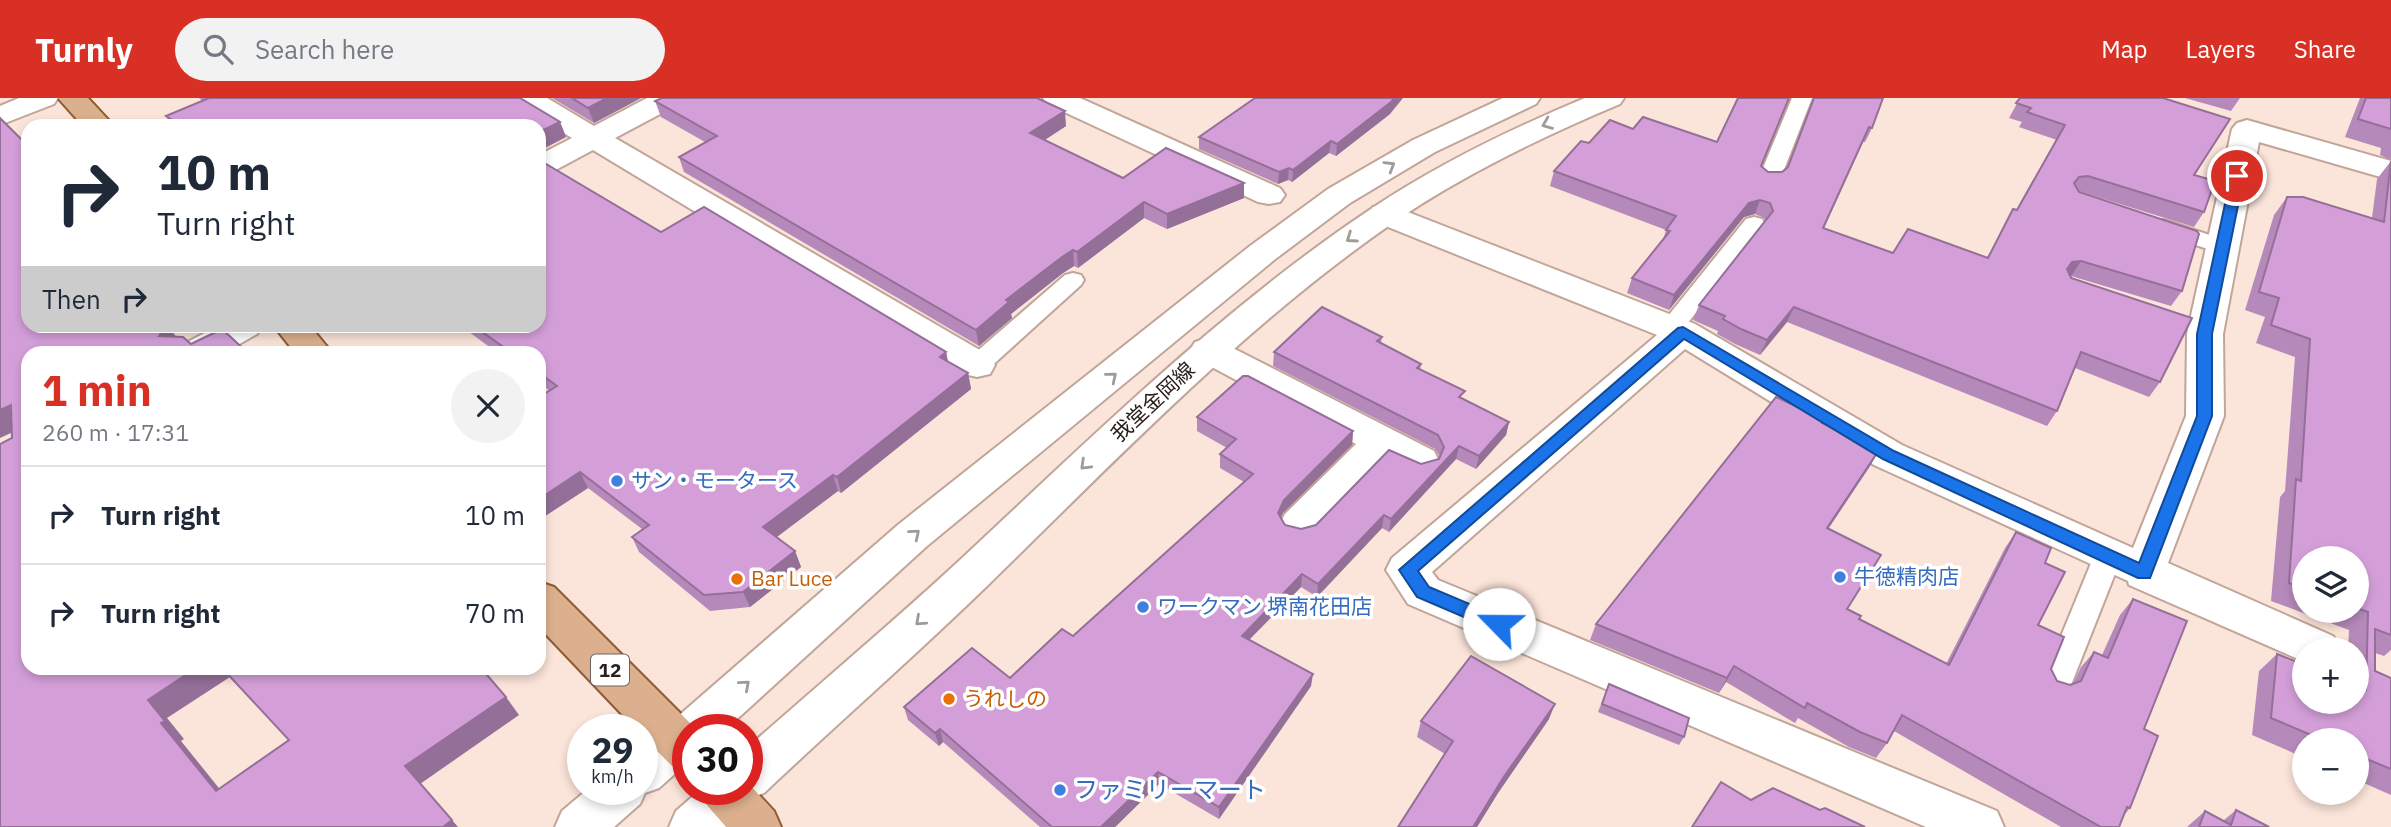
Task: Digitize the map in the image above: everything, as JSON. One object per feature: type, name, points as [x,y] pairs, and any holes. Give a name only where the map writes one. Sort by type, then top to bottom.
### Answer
[{"type":"main road","points":[[72,98],[92,119]]},
{"type":"main road","name":"12","points":[[546,606],[672,726]]},
{"type":"street","points":[[0,116],[44,98]]},
{"type":"street","points":[[526,98],[977,365]]},
{"type":"street","points":[[546,163],[669,98]]},
{"type":"street","points":[[1057,98],[1269,195]]},
{"type":"street","name":"我堂金岡線","points":[[716,714],[913,535],[1262,253],[1339,196],[1403,158],[1526,98]]},
{"type":"street","name":"我堂金岡線","points":[[763,772],[1208,350],[1303,272],[1384,214],[1462,167],[1534,129],[1610,98]]},
{"type":"street","points":[[2144,573],[2205,416],[2193,324],[2223,247],[2234,125],[2391,170]]},
{"type":"street","points":[[1384,214],[1677,329],[1888,455],[2292,638]]},
{"type":"street","points":[[1677,329],[1407,570],[1423,592],[1980,827]]},
{"type":"street","points":[[207,346],[232,333]]},
{"type":"street","points":[[1208,350],[1420,461]]},
{"type":"street","points":[[1299,525],[1382,441]]},
{"type":"street","points":[[579,827],[604,805]]},
{"type":"street","name":"我堂金岡線","points":[[693,827],[725,805]]},
{"type":"lane","points":[[1769,180],[1802,98]]},
{"type":"lane","points":[[2144,221],[2223,247]]},
{"type":"lane","points":[[1677,329],[1754,224]]},
{"type":"lane","points":[[977,365],[1073,281]]},
{"type":"lane","points":[[2056,685],[2108,556]]},
{"type":"building","points":[[209,98],[520,98],[560,122],[546,129],[546,119],[170,119],[166,116]]},
{"type":"building","points":[[572,98],[607,98],[588,108]]},
{"type":"building","points":[[662,98],[1037,98],[1065,111],[1030,133],[1123,178],[1166,148],[1244,183],[1167,214],[1144,202],[1077,252],[1073,250],[1062,257],[1006,300],[1009,302],[976,330],[679,157],[717,136],[655,101]]},
{"type":"building","points":[[1255,98],[1394,98],[1337,144],[1331,141],[1293,170],[1289,168],[1279,172],[1199,137]]},
{"type":"building","points":[[1738,98],[1789,98],[1761,166],[1768,172],[1782,172],[1788,167],[1814,98],[1883,98],[1872,128],[1869,127],[1823,228],[1893,253],[1908,229],[1988,258],[2013,209],[2017,210],[2065,125],[2027,112],[2031,108],[2016,103],[2020,98],[2163,98],[2230,119],[2194,175],[2215,181],[2204,212],[2088,176],[2079,177],[2074,183],[2079,192],[2197,231],[2199,234],[2182,291],[2081,261],[2072,262],[2067,269],[2071,278],[2192,318],[2160,382],[2081,352],[2057,411],[1794,307],[1767,340],[1741,329],[1723,319],[1725,316],[1699,305],[1773,211],[1770,203],[1760,200],[1749,203],[1674,295],[1632,278],[1670,231],[1666,230],[1676,216],[1554,171],[1581,141],[1589,143],[1610,120],[1633,129],[1643,117],[1717,142]]},
{"type":"building","points":[[2366,98],[2391,98],[2391,129],[2358,119]]},
{"type":"building","points":[[0,118],[21,139],[21,333],[161,333],[159,336],[183,337],[191,344],[214,333],[226,333],[240,346],[21,346],[21,675],[186,675],[148,700],[165,721],[161,723],[216,791],[289,740],[229,675],[487,675],[506,697],[405,766],[452,820],[443,827],[0,827],[0,444],[12,438],[11,405],[0,410]]},
{"type":"building","points":[[2391,161],[2391,635],[2375,629],[2375,671],[2391,678],[2391,769],[2369,760],[2369,728],[2295,728],[2271,718],[2277,654],[2292,660],[2292,714],[2369,714],[2369,546],[2292,546],[2292,584],[2289,583],[2296,479],[2301,481],[2310,339],[2271,325],[2279,298],[2259,292],[2287,197],[2303,197],[2384,222]]},
{"type":"building","points":[[546,164],[661,232],[704,207],[946,352],[940,357],[968,373],[837,477],[833,475],[763,527],[795,551],[743,592],[704,595],[632,537],[649,525],[580,472],[546,494],[546,393],[557,386],[546,378],[546,346],[502,346],[484,333],[546,333]]},
{"type":"building","points":[[1322,307],[1382,337],[1377,341],[1421,364],[1417,368],[1465,391],[1459,397],[1509,422],[1479,456],[1459,446],[1391,519],[1384,515],[1318,584],[1302,574],[1242,636],[1313,674],[1219,807],[1158,772],[1101,827],[1052,827],[940,729],[935,733],[904,707],[972,648],[1010,678],[1062,629],[1073,636],[1253,474],[1220,454],[1236,439],[1197,417],[1243,376],[1248,376],[1353,431],[1284,500],[1278,513],[1285,525],[1301,529],[1316,525],[1389,450],[1421,464],[1439,459],[1444,447],[1438,435],[1274,352]]},
{"type":"building","points":[[1776,397],[1879,450],[1827,528],[1881,555],[1847,609],[1861,616],[1859,619],[1949,665],[2016,532],[2051,548],[2045,563],[2065,572],[2038,625],[2064,637],[2051,669],[2057,681],[2070,685],[2081,681],[2094,652],[2108,658],[2133,599],[2187,621],[2144,729],[2158,736],[2130,808],[2127,807],[2119,827],[2101,827],[1902,715],[1887,743],[1860,732],[1807,703],[1805,708],[1734,666],[1727,678],[1596,624]]},
{"type":"building","points":[[1471,656],[1555,704],[1503,778],[1473,827],[1398,827],[1453,741],[1421,721]]},
{"type":"building","points":[[1609,684],[1689,718],[1684,737],[1602,704]]},
{"type":"building","points":[[1721,782],[1751,800],[1773,788],[1865,827],[1692,827]]},
{"type":"building","points":[[2236,810],[2269,827],[2199,827],[2205,811],[2231,825]]},
{"type":"place","name":"サン・モータース","points":[[617,481]]},
{"type":"place","name":"牛徳精肉店","points":[[1840,577]]},
{"type":"place","name":"Bar Luce","points":[[737,579]]},
{"type":"place","name":"ワークマン 堺南花田店","points":[[1143,607]]},
{"type":"place","name":"うれしの","points":[[949,699]]},
{"type":"place","name":"ファミリーマート","points":[[1060,790]]},
{"type":"route","points":[[1499,624],[1423,592],[1407,570],[1683,332],[1888,455],[2144,573],[2205,416],[2204,334],[2237,176]]}]
